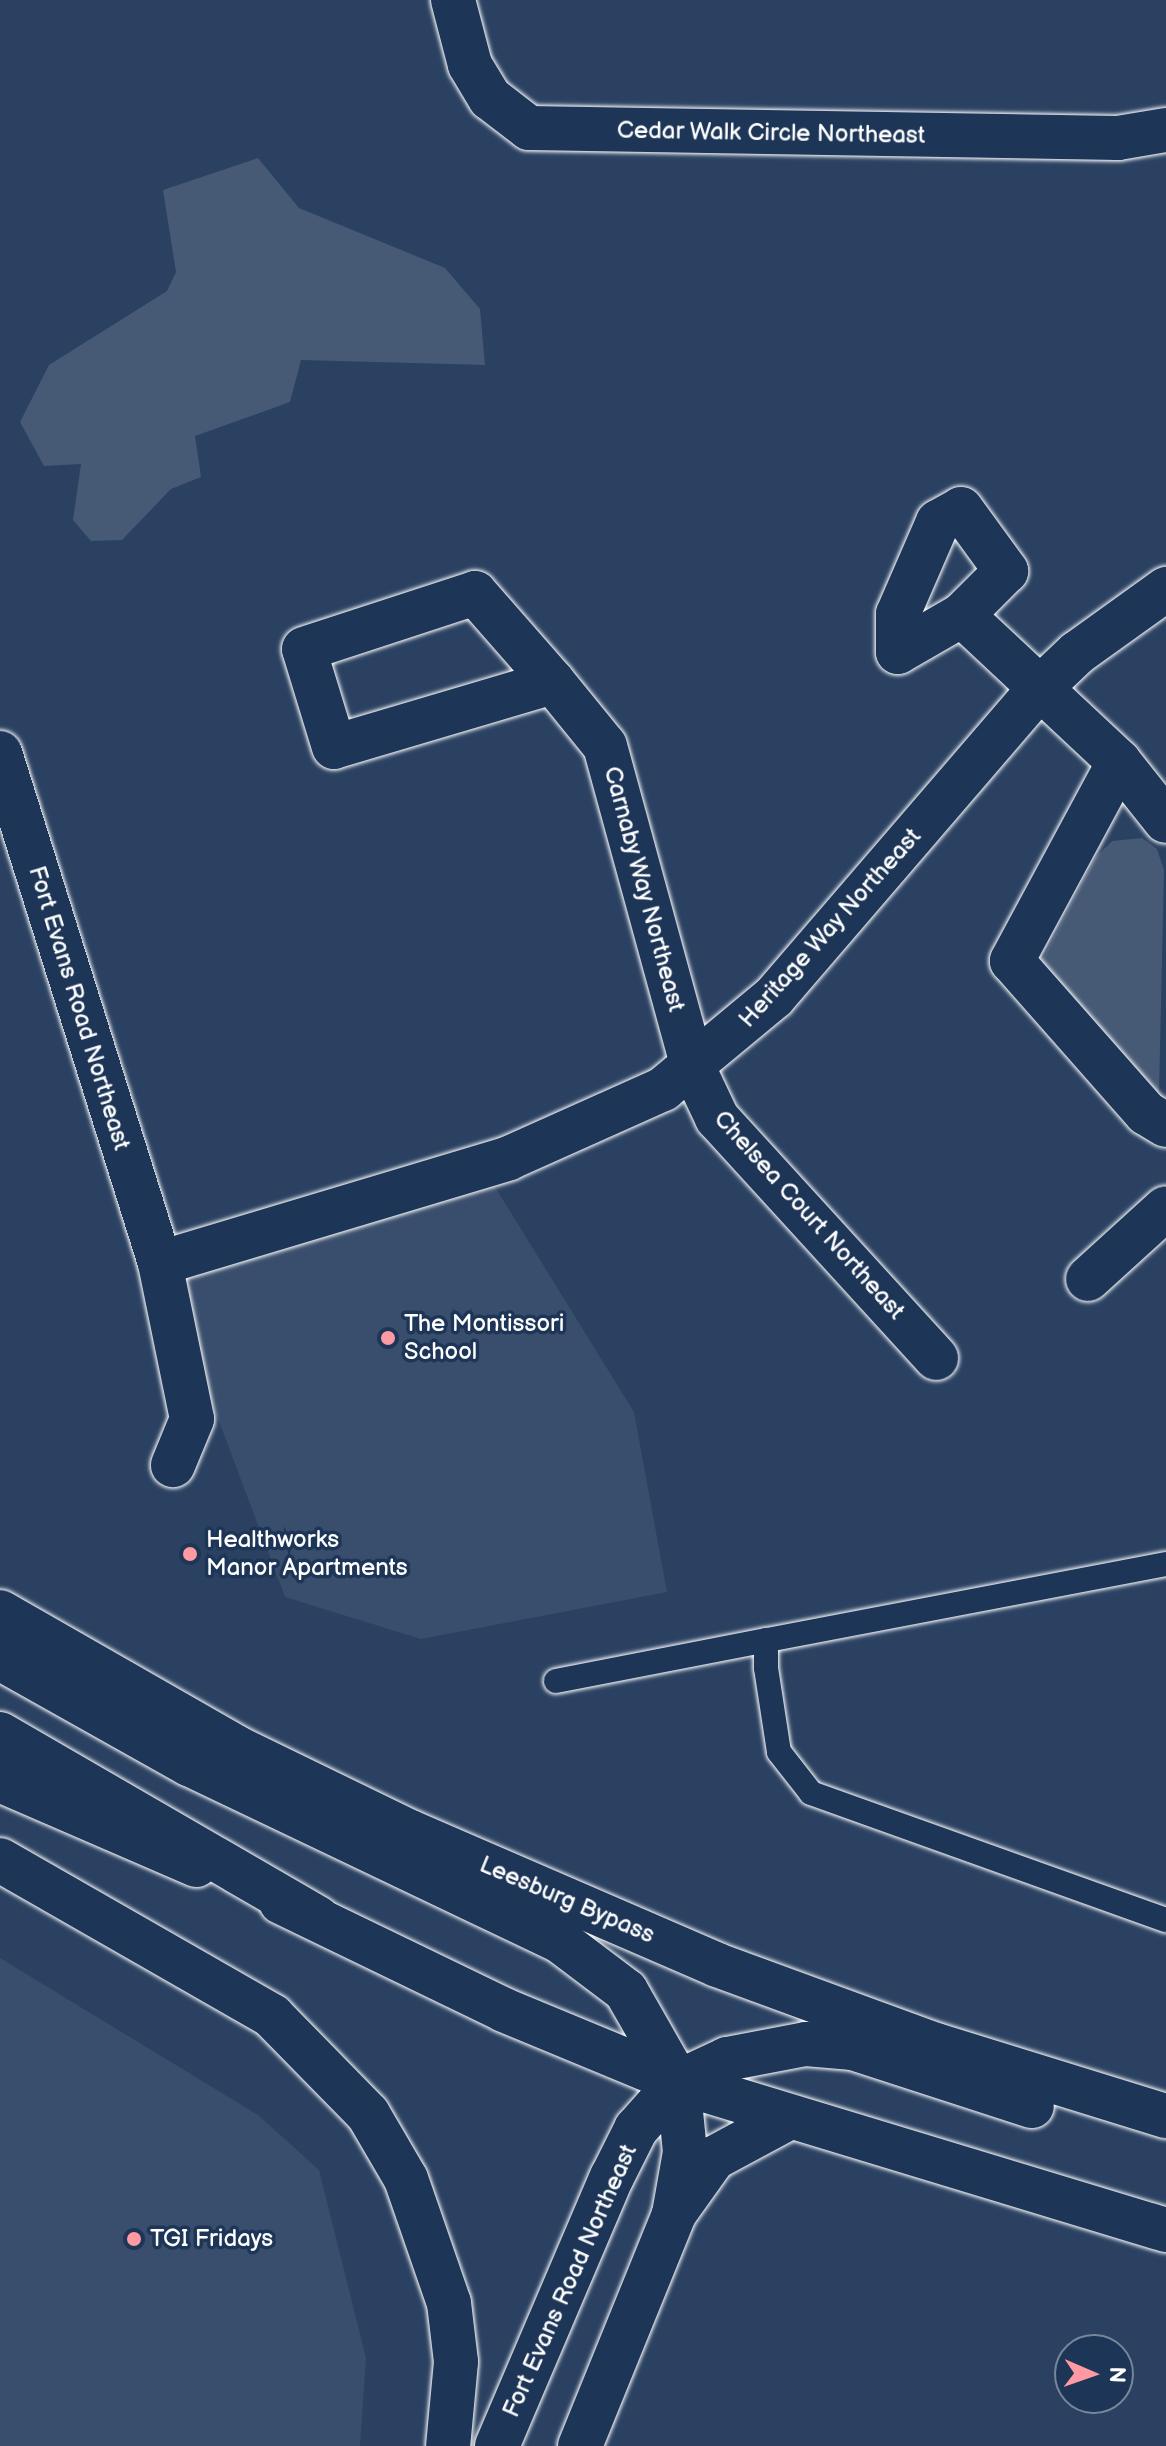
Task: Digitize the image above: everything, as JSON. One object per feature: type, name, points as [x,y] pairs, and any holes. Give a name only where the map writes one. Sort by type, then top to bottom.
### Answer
[{"type":"main road","name":"Cedar Walk Circle Northeast","points":[[453,0],[483,87],[529,128],[1118,138],[1166,130]]},
{"type":"main road","name":"Heritage Way Northeast","points":[[160,1263],[509,1158],[615,1115],[692,1065],[774,997],[1038,690],[1077,653],[1166,589]]},
{"type":"main road","name":"Carnaby Way Northeast","points":[[553,682],[334,747],[304,649],[475,593],[553,682],[605,746],[692,1065]]},
{"type":"main road","points":[[962,615],[1038,690],[1119,762],[1166,821]]},
{"type":"main road","name":"Fort Evans Road Northeast","points":[[0,753],[160,1263],[192,1419],[173,1465]]},
{"type":"main road","points":[[1119,762],[1012,961],[1146,1113],[1166,1125]]},
{"type":"main road","name":"Chelsea Court Northeast","points":[[692,1065],[717,1118],[936,1358]]},
{"type":"main road","points":[[1088,1279],[1166,1208]]},
{"type":"main road","name":"Leesburg Bypass","points":[[0,1612],[237,1748],[424,1838],[717,1965],[936,2045],[1166,2116]]},
{"type":"main road","points":[[0,1658],[379,1860],[560,1941],[626,1991],[678,2082],[685,2152],[674,2214],[580,2446]]},
{"type":"main road","points":[[0,1734],[317,1918]]},
{"type":"main road","points":[[0,1780],[317,1918],[504,2010],[678,2082],[788,2118],[1166,2230]]},
{"type":"main road","points":[[0,1860],[272,2016],[368,2114],[406,2179],[449,2303],[456,2362],[448,2446]]},
{"type":"main road","points":[[678,2082],[774,2048],[853,2048],[947,2082],[1166,2138]]},
{"type":"main road","name":"Fort Evans Road Northeast","points":[[497,2446],[612,2177],[636,2129],[678,2082]]},
{"type":"main road","points":[[674,2214],[714,2158],[788,2118]]},
{"type":"lane","points":[[556,1681],[1166,1564]]},
{"type":"lane","points":[[766,1640],[779,1752],[811,1793],[1166,1920]]},
{"type":"shaded area","points":[[258,158],[299,208],[445,268],[480,309],[485,365],[301,360],[290,402],[195,436],[201,477],[171,489],[122,540],[91,541],[73,520],[81,464],[44,466],[20,422],[49,365],[167,291],[176,272],[163,190]]},
{"type":"shaded area","points":[[1142,838],[1157,849],[1164,870],[1159,1094],[1039,966],[1095,858],[1112,841]]},
{"type":"shaded area","name":"The Montissori School","points":[[482,1166],[634,1412],[667,1592],[421,1639],[285,1597],[160,1264]]},
{"type":"shaded area","points":[[0,1958],[258,2115],[319,2170],[366,2358],[360,2446],[0,2446]]},
{"type":"place","name":"The Montissori School","points":[[388,1338]]},
{"type":"place","name":"Healthworks Manor Apartments","points":[[190,1554]]},
{"type":"place","name":"TGI Fridays","points":[[134,2239]]}]
